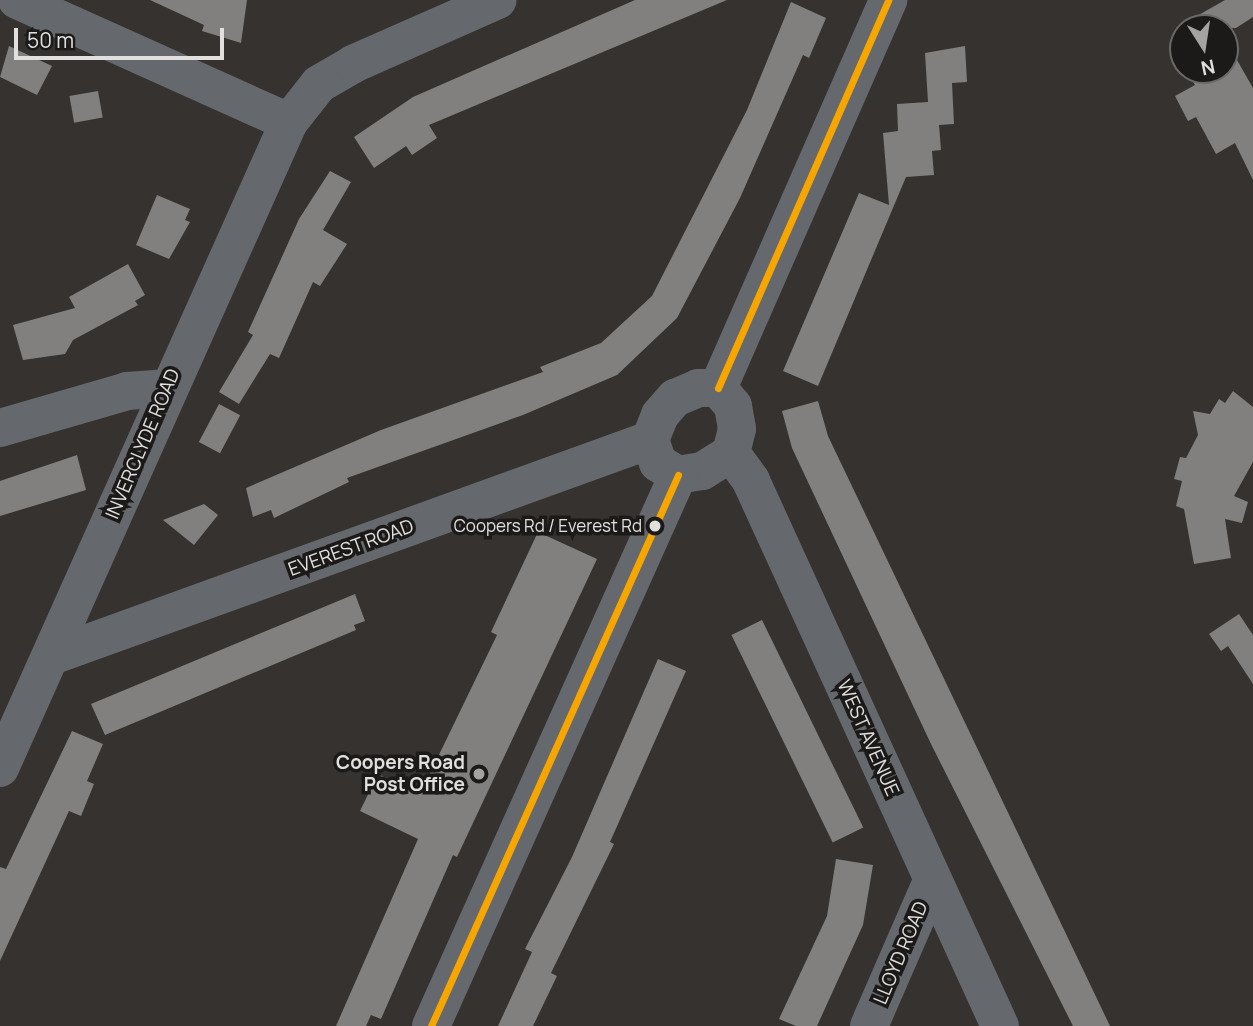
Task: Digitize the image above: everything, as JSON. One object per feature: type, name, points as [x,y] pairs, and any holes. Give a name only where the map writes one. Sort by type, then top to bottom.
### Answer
[{"type":"street","points":[[18,0],[289,122]]},
{"type":"street","name":"INVERCLYDE ROAD","points":[[0,768],[52,656],[166,388],[289,122],[319,84],[353,64],[498,0]]},
{"type":"street","points":[[718,388],[888,0]]},
{"type":"street","points":[[0,428],[127,391],[166,388]]},
{"type":"street","points":[[698,388],[718,388],[733,406],[737,429],[731,453],[702,471],[678,475],[658,463],[650,440],[660,415],[675,398],[698,388]]},
{"type":"street","name":"EVEREST ROAD","points":[[52,656],[650,440]]},
{"type":"street","name":"WEST AVENUE","points":[[731,453],[751,481],[1000,1026]]},
{"type":"street","points":[[430,1026],[678,475]]},
{"type":"street","name":"LLOYD ROAD","points":[[869,1026],[932,881]]},
{"type":"building","points":[[150,0],[247,0],[241,43],[202,31],[204,25]]},
{"type":"building","points":[[635,0],[727,0],[429,125],[437,138],[412,155],[406,146],[374,168],[354,137],[413,97]]},
{"type":"building","points":[[1225,0],[1253,0],[1253,17],[1239,26],[1239,14],[1200,14]]},
{"type":"building","points":[[791,2],[826,18],[809,58],[803,55],[740,198],[677,318],[617,375],[523,415],[347,478],[349,482],[274,518],[271,510],[253,517],[246,488],[381,430],[543,372],[540,367],[601,343],[652,296],[747,110]]},
{"type":"building","points":[[9,46],[52,66],[37,95],[0,77]]},
{"type":"building","points":[[965,46],[967,82],[952,83],[954,124],[939,125],[941,150],[932,151],[934,175],[906,177],[818,386],[783,371],[859,193],[889,205],[883,133],[898,131],[897,104],[928,102],[925,53]]},
{"type":"building","points":[[1239,64],[1253,88],[1253,180],[1235,143],[1216,154],[1196,117],[1188,121],[1175,96],[1195,85],[1239,84]]},
{"type":"building","points":[[98,91],[103,118],[74,123],[69,96]]},
{"type":"building","points":[[330,171],[351,182],[323,230],[347,244],[320,286],[313,282],[279,358],[270,354],[239,404],[219,392],[253,335],[248,332],[299,219]]},
{"type":"building","points":[[157,195],[190,209],[185,220],[190,222],[169,259],[136,245]]},
{"type":"building","points":[[128,264],[145,295],[135,301],[138,305],[73,340],[65,354],[23,360],[13,325],[75,308],[69,297]]},
{"type":"building","points":[[1233,391],[1253,407],[1253,462],[1234,496],[1248,502],[1242,523],[1225,519],[1231,558],[1194,564],[1184,509],[1176,506],[1182,481],[1174,479],[1180,457],[1186,458],[1198,435],[1193,411],[1210,414],[1219,399],[1225,403]]},
{"type":"building","points":[[818,401],[828,436],[1110,1026],[1073,1026],[931,744],[792,448],[782,411]]},
{"type":"building","points":[[219,404],[240,415],[220,453],[199,442]]},
{"type":"building","points":[[77,455],[86,490],[0,516],[0,481]]},
{"type":"building","points":[[204,504],[218,515],[194,545],[163,520]]},
{"type":"building","points":[[538,532],[597,559],[457,857],[453,855],[381,1019],[371,1015],[366,1026],[336,1026],[418,839],[360,811],[378,774],[420,794],[497,635],[491,632]]},
{"type":"building","points":[[355,594],[365,621],[354,625],[356,630],[105,735],[91,704]]},
{"type":"building","points":[[1239,614],[1253,635],[1253,684],[1228,646],[1221,651],[1209,634]]},
{"type":"building","points":[[762,620],[863,828],[833,843],[731,635]]},
{"type":"building","points":[[658,659],[686,671],[610,842],[614,844],[551,973],[557,976],[533,1026],[498,1026],[532,952],[525,949],[572,857]]},
{"type":"building","points":[[72,731],[103,744],[87,781],[94,784],[81,816],[69,811],[0,961],[0,867],[6,869]]},
{"type":"building","points":[[836,859],[873,865],[863,925],[817,1026],[796,1026],[779,1019],[827,916]]},
{"type":"transit line","points":[[718,388],[888,0]]},
{"type":"transit line","points":[[431,1026],[678,475]]},
{"type":"place","name":"Coopers Rd / Everest Rd","points":[[655,526]]},
{"type":"place","name":"Coopers Road Post Office","points":[[479,774]]}]
